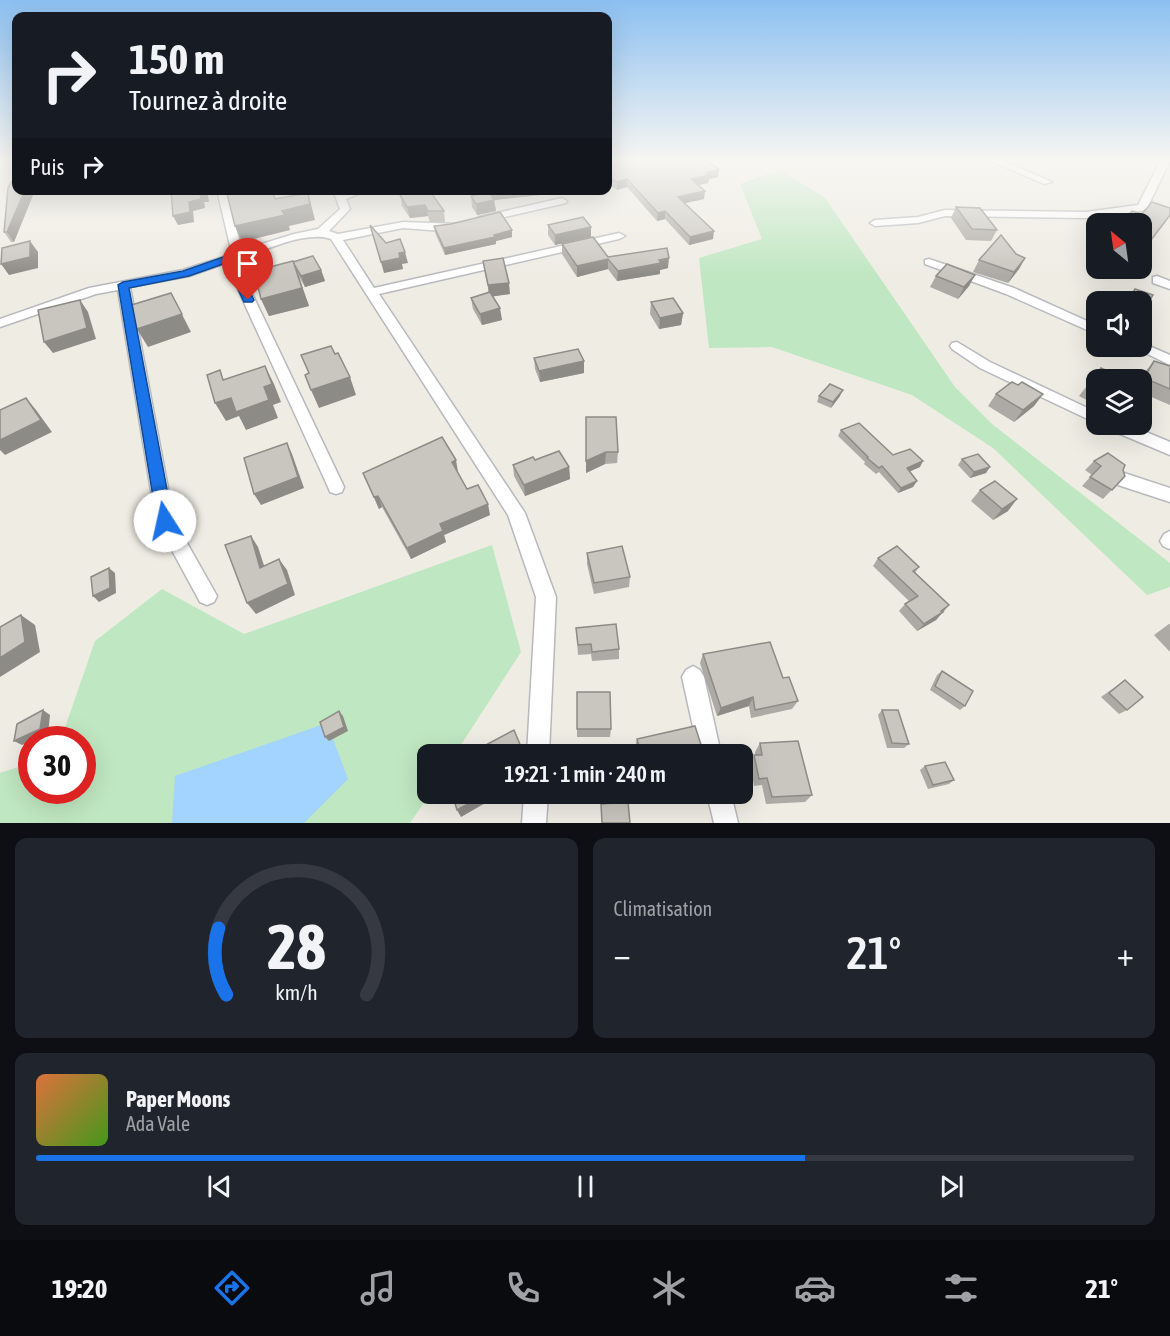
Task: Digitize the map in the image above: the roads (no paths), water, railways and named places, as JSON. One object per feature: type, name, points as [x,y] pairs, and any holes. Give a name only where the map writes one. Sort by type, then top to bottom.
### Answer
[{"type":"street","points":[[222,198],[233,257],[336,487]]},
{"type":"street","points":[[0,323],[72,298],[185,273],[298,236],[321,232],[342,215],[345,209],[341,198]]},
{"type":"street","points":[[875,223],[918,220],[945,213],[1086,215],[1142,208],[1147,198]]},
{"type":"street","points":[[321,232],[336,238],[403,225],[442,228],[562,201]]},
{"type":"street","points":[[370,292],[619,236]]},
{"type":"street","points":[[336,238],[516,513],[546,597],[539,744]]},
{"type":"street","points":[[929,262],[1010,291],[1086,325]]},
{"type":"street","points":[[1157,280],[1170,285]]},
{"type":"street","points":[[123,285],[165,521],[207,596]]},
{"type":"street","points":[[957,346],[985,364],[1086,413]]},
{"type":"street","points":[[1152,352],[1170,360]]},
{"type":"street","points":[[1137,435],[1170,449]]},
{"type":"street","points":[[1125,480],[1170,495]]},
{"type":"street","points":[[693,677],[708,744]]},
{"type":"street","points":[[534,823],[535,804]]},
{"type":"street","points":[[721,804],[726,823]]},
{"type":"water","points":[[327,723],[348,779],[304,823],[172,823],[175,776]]}]
